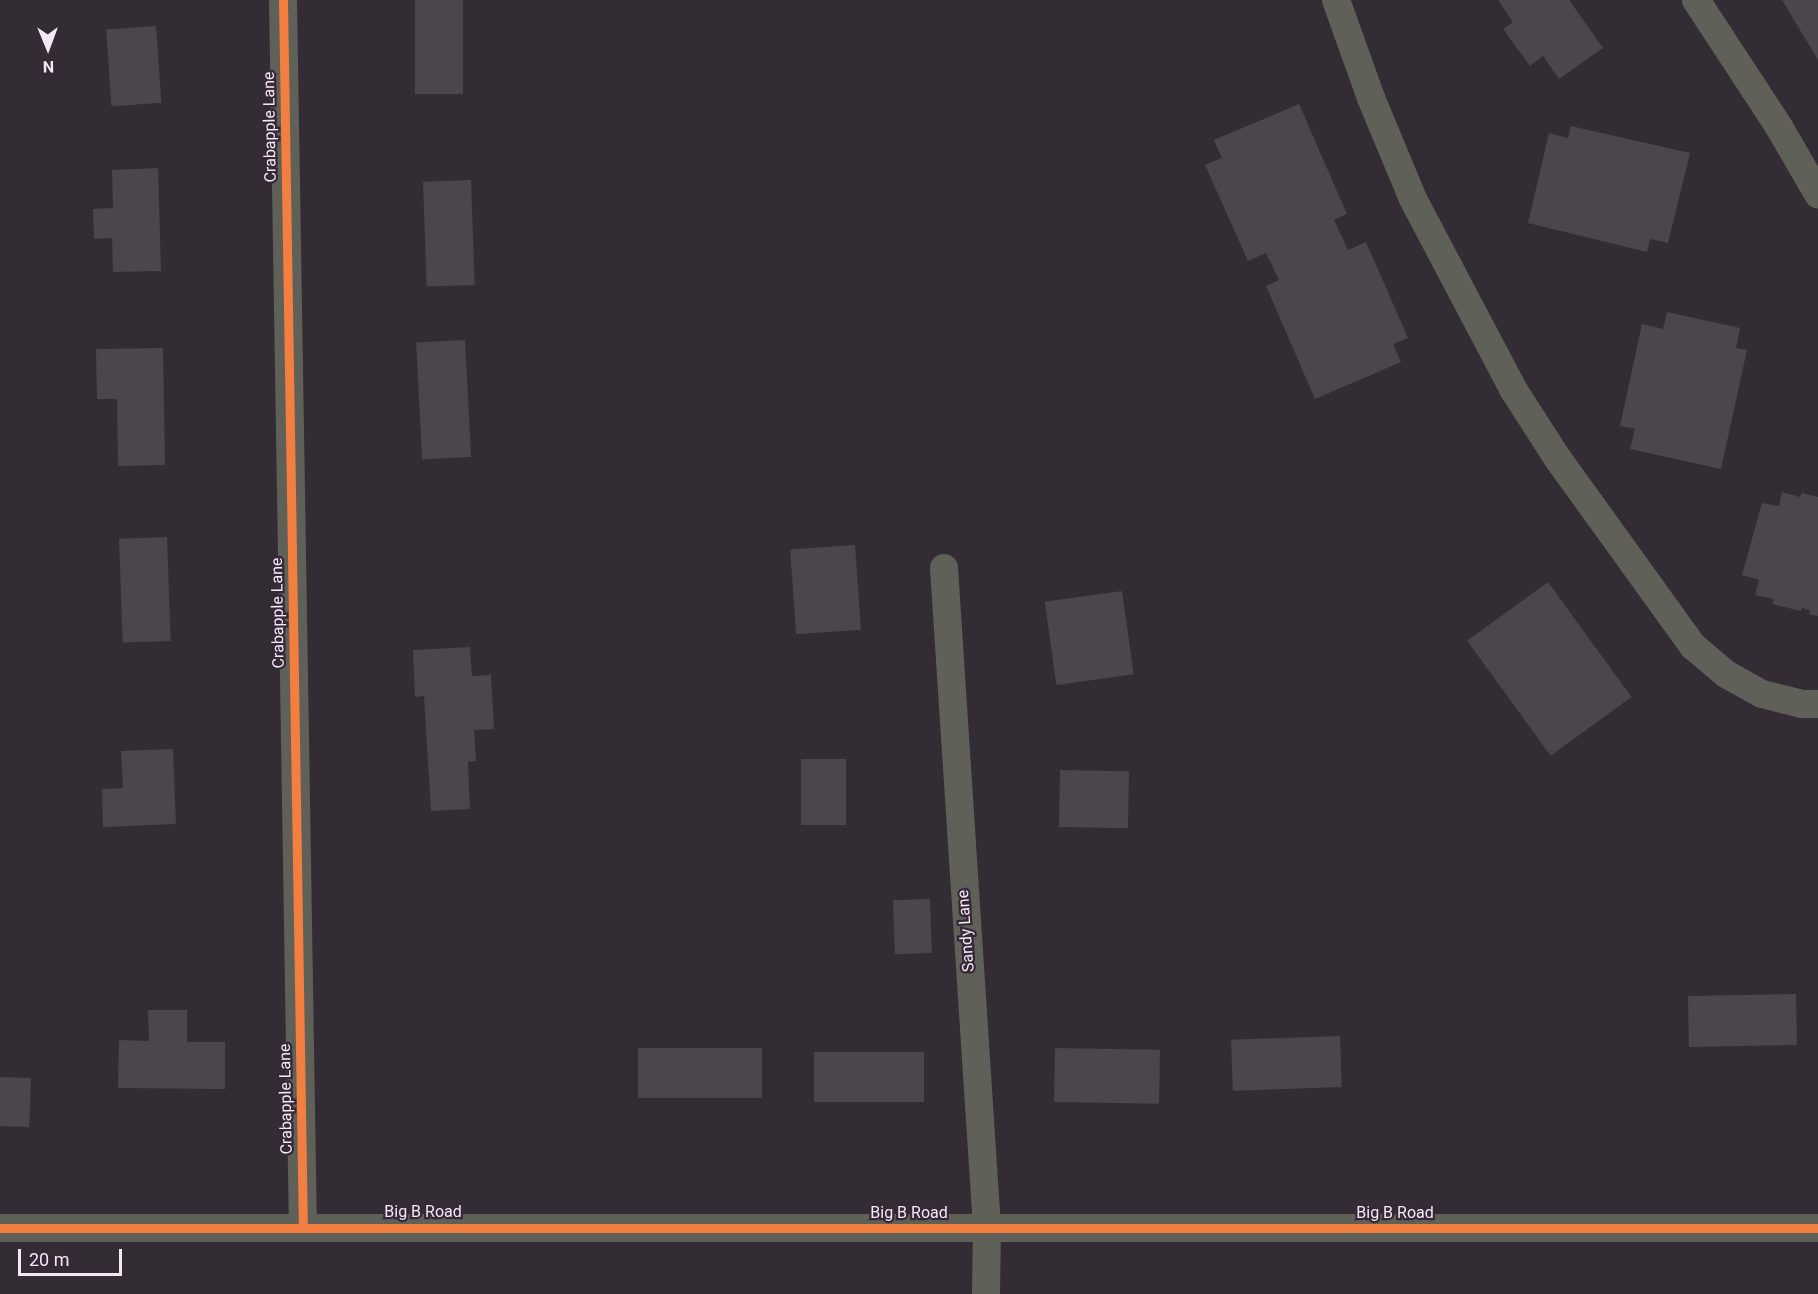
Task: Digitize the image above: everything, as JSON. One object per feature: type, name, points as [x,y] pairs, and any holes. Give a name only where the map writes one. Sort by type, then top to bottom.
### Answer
[{"type":"street","name":"Crabapple Lane","points":[[283,0],[303,1226]]},
{"type":"street","points":[[1336,0],[1371,98],[1413,200],[1513,389],[1558,459],[1693,646],[1726,674],[1762,694],[1802,704],[1818,704]]},
{"type":"street","points":[[1696,0],[1779,127],[1818,194]]},
{"type":"street","name":"Sandy Lane","points":[[944,568],[987,1228],[986,1294]]},
{"type":"street","name":"Big B Road","points":[[0,1228],[303,1226],[1818,1228]]},
{"type":"building","points":[[415,0],[463,0],[463,94],[415,94]]},
{"type":"building","points":[[1498,0],[1569,0],[1603,48],[1559,79],[1543,56],[1530,66],[1503,29],[1513,22]]},
{"type":"building","points":[[1782,0],[1818,0],[1818,60]]},
{"type":"building","points":[[156,26],[161,103],[111,106],[106,29]]},
{"type":"building","points":[[1299,104],[1347,214],[1334,220],[1348,250],[1366,242],[1408,338],[1393,344],[1401,362],[1315,399],[1266,286],[1279,280],[1266,253],[1248,261],[1205,165],[1222,158],[1214,140]]},
{"type":"building","points":[[1571,126],[1690,153],[1668,243],[1650,239],[1647,252],[1528,223],[1549,133],[1568,138]]},
{"type":"building","points":[[158,168],[161,271],[113,272],[112,238],[94,239],[93,209],[113,208],[112,170]]},
{"type":"building","points":[[471,180],[475,285],[427,287],[423,182]]},
{"type":"building","points":[[1667,312],[1740,328],[1736,348],[1747,350],[1721,469],[1630,449],[1635,429],[1620,426],[1642,324],[1663,329]]},
{"type":"building","points":[[465,340],[471,457],[422,459],[416,343]]},
{"type":"building","points":[[163,348],[165,465],[118,466],[117,399],[97,399],[96,349]]},
{"type":"building","points":[[1782,492],[1800,497],[1802,493],[1818,497],[1818,616],[1809,614],[1810,610],[1802,608],[1801,611],[1772,604],[1774,599],[1755,595],[1759,580],[1742,575],[1762,503],[1779,506]]},
{"type":"building","points":[[167,537],[171,641],[123,643],[119,539]]},
{"type":"building","points":[[855,545],[861,630],[796,634],[790,550]]},
{"type":"building","points":[[1548,582],[1631,697],[1551,756],[1467,641]]},
{"type":"building","points":[[1122,591],[1134,674],[1056,685],[1045,602]]},
{"type":"building","points":[[470,647],[472,676],[491,675],[494,729],[474,730],[476,761],[468,762],[470,809],[431,811],[424,696],[415,697],[413,650]]},
{"type":"building","points":[[173,749],[176,824],[103,827],[102,789],[123,788],[121,751]]},
{"type":"building","points":[[801,759],[846,759],[846,825],[801,825]]},
{"type":"building","points":[[1060,770],[1129,771],[1128,828],[1059,827]]},
{"type":"building","points":[[930,899],[932,953],[895,954],[893,900]]},
{"type":"building","points":[[1796,994],[1797,1045],[1689,1047],[1688,996]]},
{"type":"building","points":[[148,1010],[187,1010],[187,1042],[225,1042],[225,1089],[118,1088],[119,1040],[149,1041]]},
{"type":"building","points":[[1340,1036],[1342,1087],[1233,1091],[1231,1040]]},
{"type":"building","points":[[638,1048],[762,1048],[762,1098],[638,1098]]},
{"type":"building","points":[[1055,1048],[1160,1050],[1159,1104],[1054,1102]]},
{"type":"building","points":[[814,1052],[924,1052],[924,1102],[814,1102]]},
{"type":"building","points":[[0,1077],[31,1078],[29,1127],[0,1126]]},
{"type":"cycle path","points":[[283,0],[303,1226]]},
{"type":"cycle path","points":[[0,1228],[1818,1228]]}]
